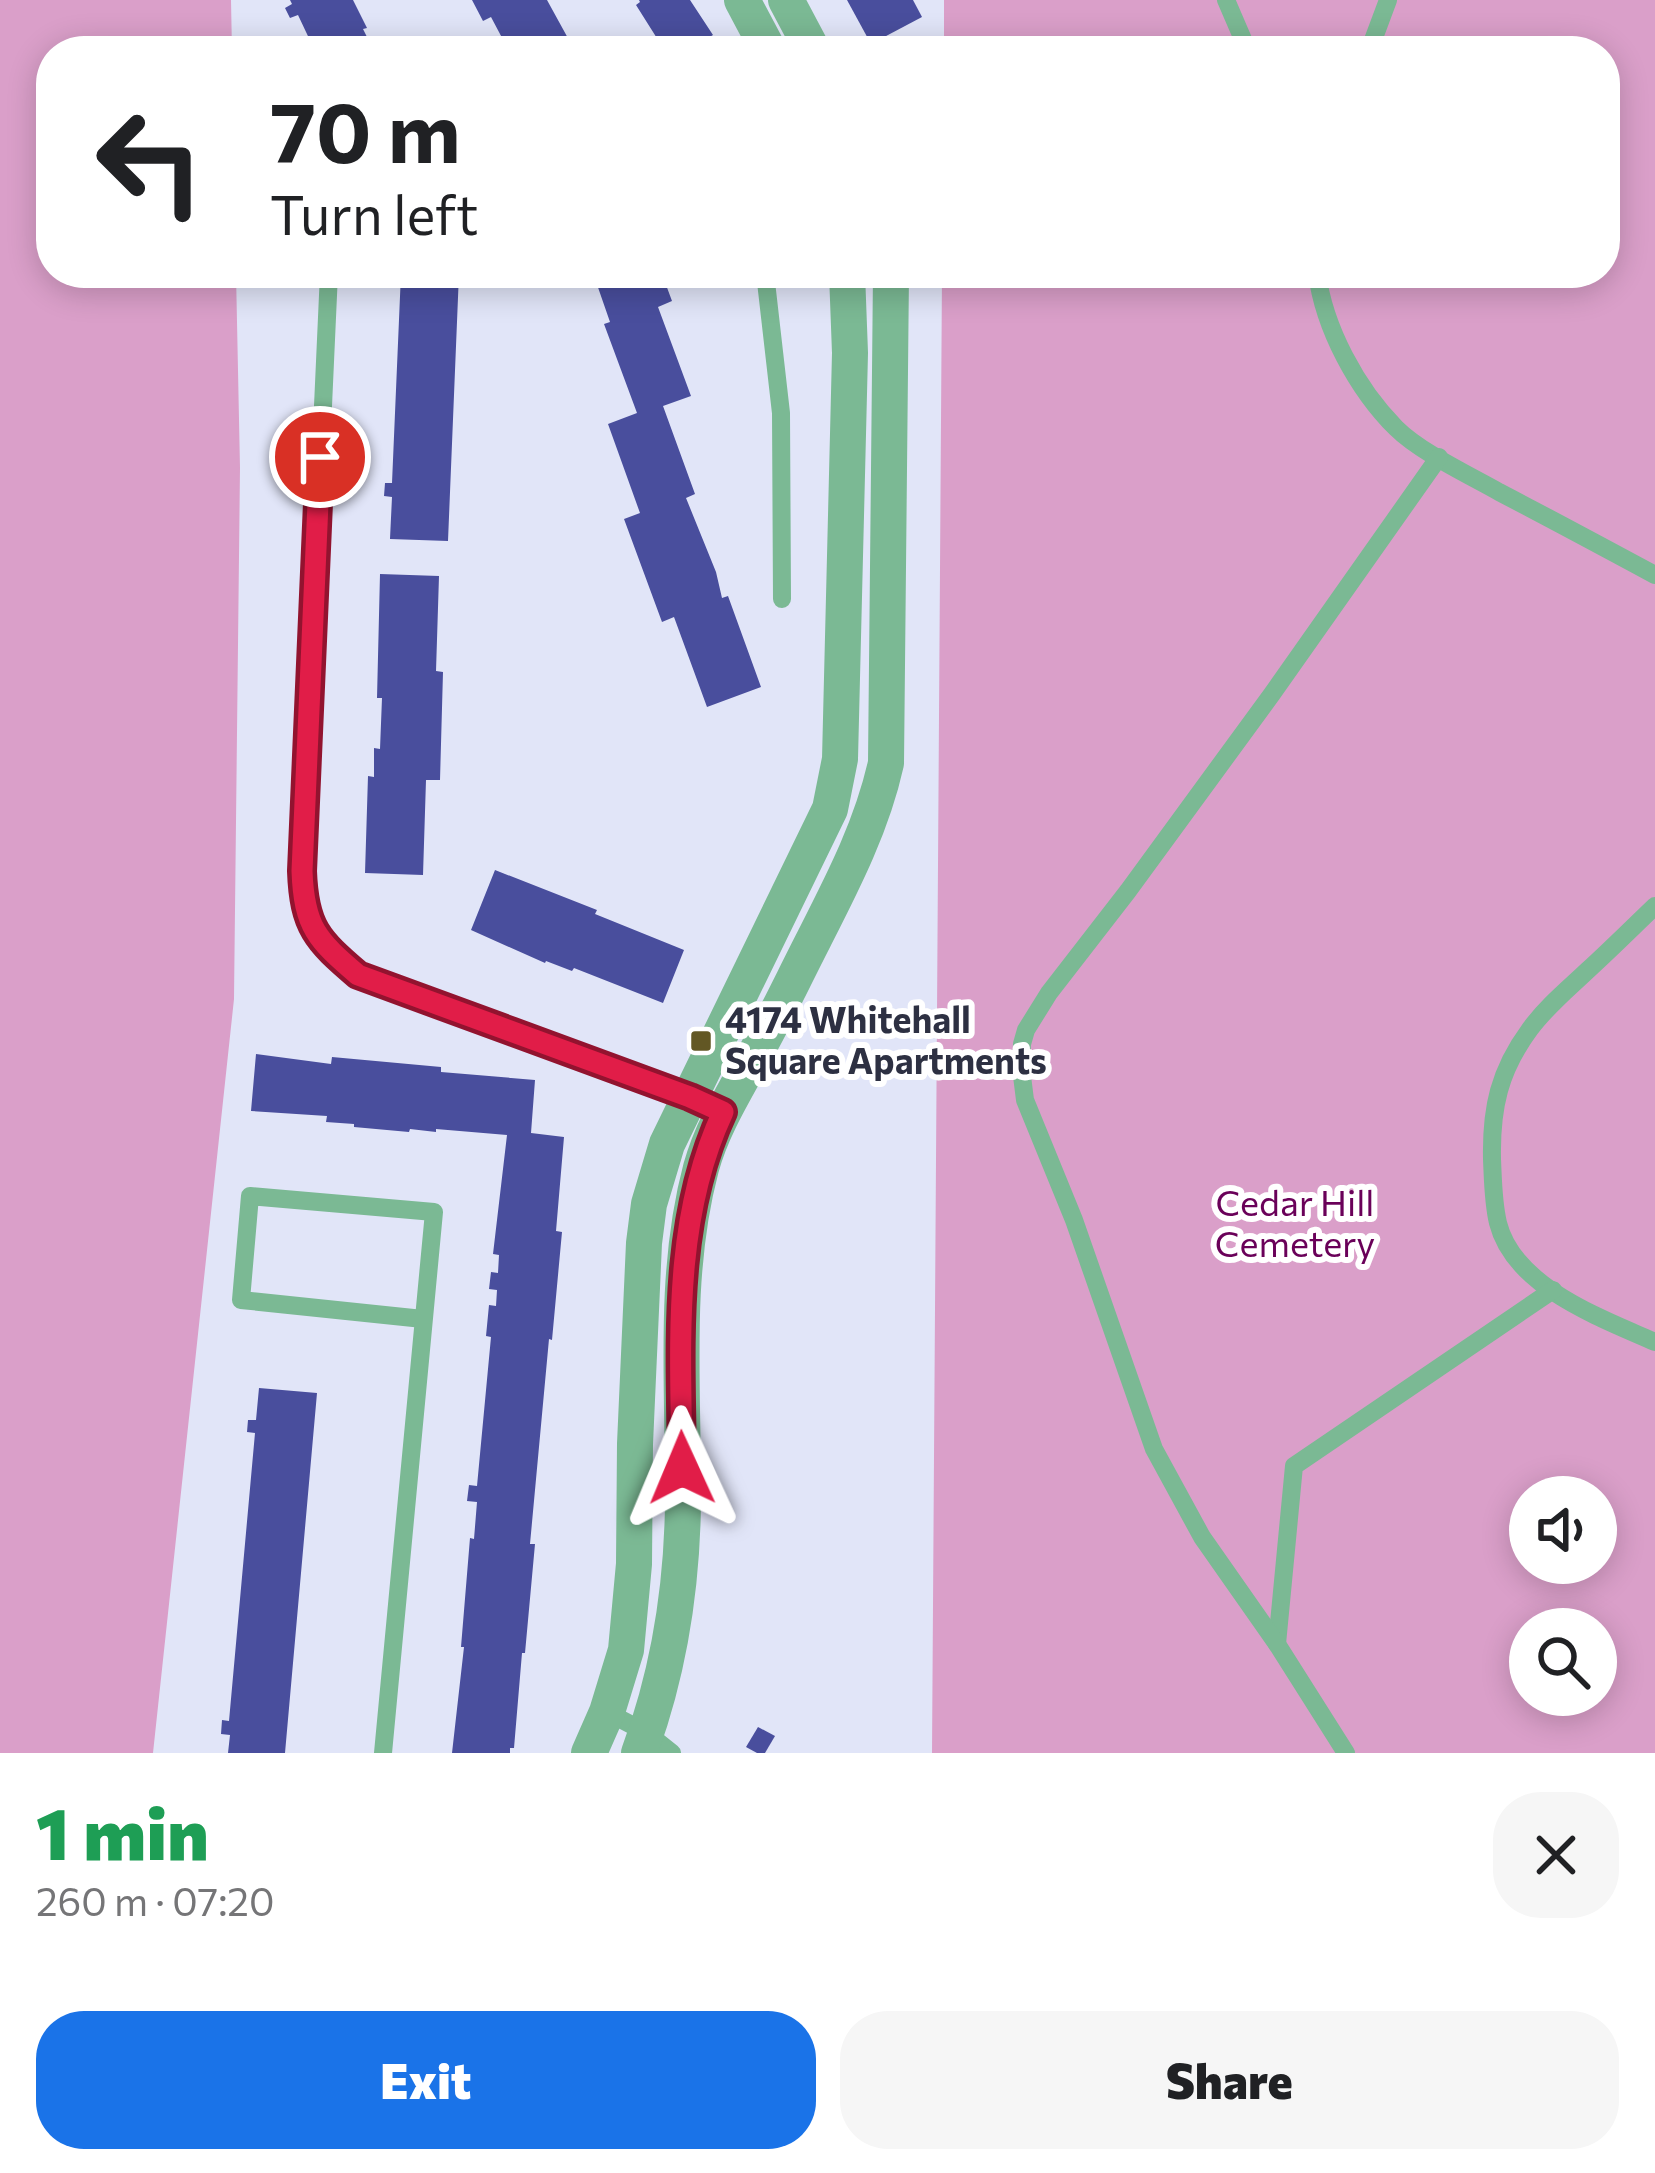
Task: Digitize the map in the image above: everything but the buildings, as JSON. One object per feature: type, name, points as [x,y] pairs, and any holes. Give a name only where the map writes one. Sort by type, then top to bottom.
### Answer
[{"type":"street","points":[[742,0],[761,36]]},
{"type":"street","points":[[786,0],[805,36]]},
{"type":"street","points":[[652,1746],[678,1594],[683,1505],[682,1284],[703,1163],[707,1104],[824,822],[840,759],[848,288]]},
{"type":"street","points":[[589,1753],[626,1650],[649,1204],[668,1144],[763,1040],[864,836],[886,763],[891,288]]},
{"type":"lane","points":[[1226,0],[1242,36]]},
{"type":"lane","points":[[1375,36],[1388,0]]},
{"type":"lane","points":[[327,288],[304,908],[324,946],[358,975],[707,1104]]},
{"type":"lane","points":[[766,288],[781,413],[782,599]]},
{"type":"lane","points":[[1319,288],[1328,320],[1360,380],[1399,432],[1655,574]]},
{"type":"lane","points":[[1346,1753],[1202,1537],[1154,1449],[1074,1220],[1025,1100],[1022,1044],[1049,993],[1272,694],[1439,457]]},
{"type":"lane","points":[[1655,906],[1548,1006],[1531,1028],[1506,1067],[1492,1130],[1493,1190],[1508,1247],[1570,1304],[1655,1342]]},
{"type":"lane","points":[[382,1753],[434,1212],[250,1196],[241,1300],[423,1319]]},
{"type":"lane","points":[[1277,1644],[1294,1466],[1553,1290]]},
{"type":"lane","points":[[607,1712],[652,1746]]},
{"type":"green space","points":[[0,0],[231,0],[232,36],[36,36],[36,288],[236,288],[240,468],[234,999],[153,1753],[0,1753]]},
{"type":"green space","name":"Cedar Hill Cemetery","points":[[944,0],[1655,0],[1655,1753],[932,1753],[942,288],[1620,288],[1620,36],[944,36]]},
{"type":"place","name":"4174 Whitehall Square Apartments","points":[[701,1041]]},
{"type":"route","points":[[320,457],[304,908],[324,946],[358,975],[723,1112],[703,1163],[686,1246],[682,1468]]}]
